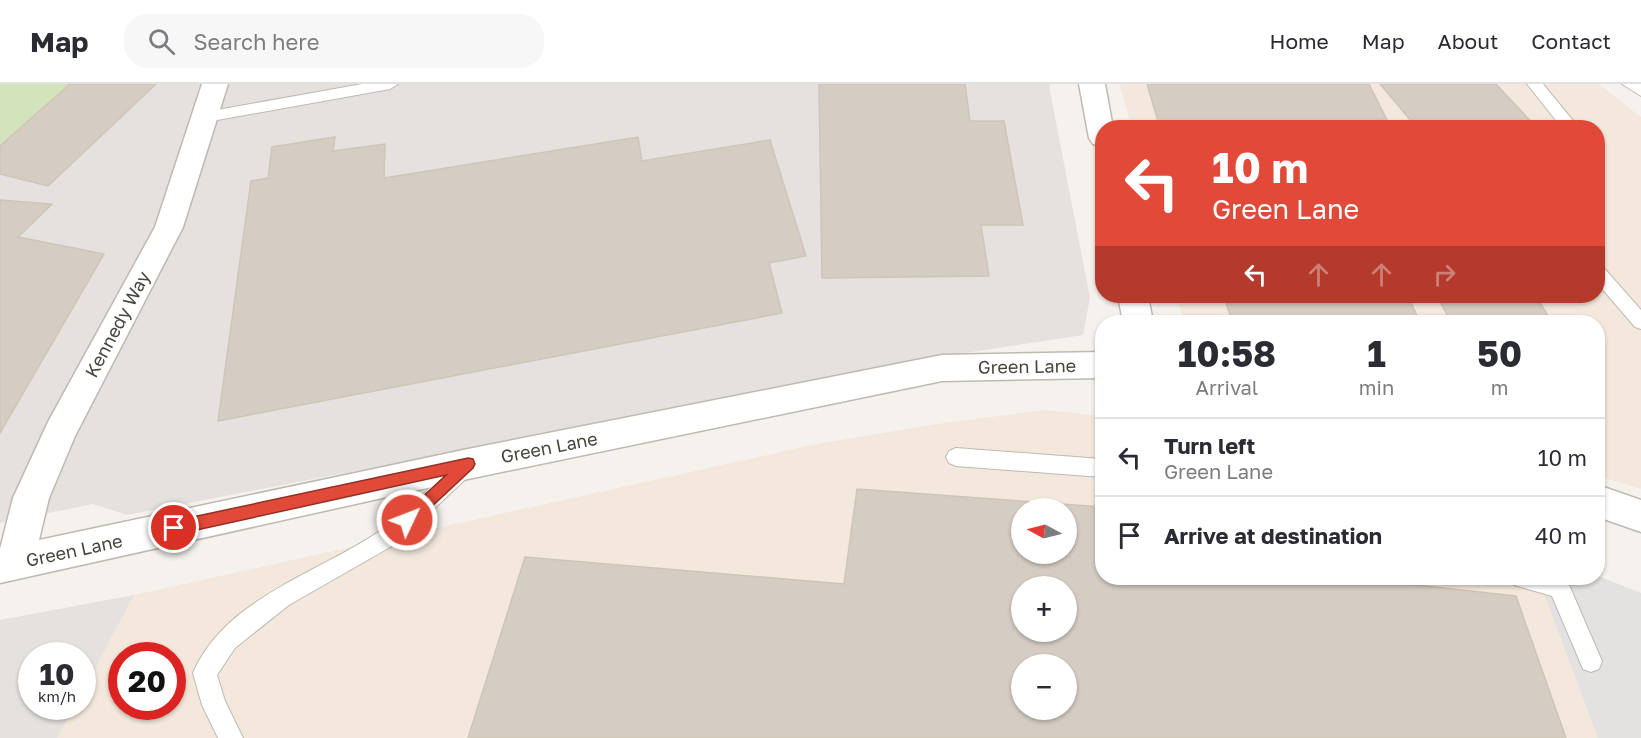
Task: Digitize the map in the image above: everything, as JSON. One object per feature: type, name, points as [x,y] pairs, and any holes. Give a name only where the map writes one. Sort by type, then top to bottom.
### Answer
[{"type":"street","name":"Kennedy Way","points":[[8,564],[31,498],[60,432],[169,226],[215,84]]},
{"type":"street","points":[[1092,84],[1099,120]]},
{"type":"street","name":"Green Lane","points":[[8,564],[468,464],[942,368],[1095,365]]},
{"type":"street","points":[[1605,503],[1641,516]]},
{"type":"lane","points":[[206,117],[390,84]]},
{"type":"lane","points":[[1535,84],[1564,120]]},
{"type":"lane","points":[[1630,84],[1641,91]]},
{"type":"lane","points":[[1605,281],[1641,322]]},
{"type":"lane","points":[[956,457],[1095,467]]},
{"type":"lane","points":[[231,738],[214,705],[205,673],[227,640],[281,598],[392,535],[468,464]]},
{"type":"lane","points":[[1558,585],[1591,661]]},
{"type":"shaded area","points":[[73,84],[1050,84],[1090,298],[1083,335],[965,353],[127,515],[93,504],[0,523],[0,146]]},
{"type":"shaded area","points":[[1120,84],[1599,84],[1641,117],[1641,489],[1605,478],[1605,315],[1182,315],[1178,303],[1605,303],[1605,120],[1129,120]]},
{"type":"shaded area","points":[[1046,410],[1095,415],[1095,585],[1605,585],[1605,579],[1641,593],[1641,738],[57,738],[67,720],[96,720],[96,667],[108,644],[108,720],[186,720],[186,642],[109,642],[134,595],[817,444],[937,424]]},
{"type":"shaded area","points":[[1605,579],[1641,593],[1641,738],[1598,738],[1541,585],[1605,585]]},
{"type":"shaded area","points":[[134,595],[96,667],[96,642],[18,642],[18,720],[67,720],[57,738],[0,738],[0,620]]},
{"type":"green space","points":[[0,84],[73,84],[0,146]]},
{"type":"building","points":[[70,84],[156,84],[48,186],[0,174],[0,146]]},
{"type":"building","points":[[819,84],[965,84],[970,121],[1004,121],[1023,225],[981,225],[989,276],[822,278]]},
{"type":"building","points":[[1147,84],[1369,84],[1387,120],[1158,120]]},
{"type":"building","points":[[1380,84],[1496,84],[1530,120],[1410,120]]},
{"type":"building","points":[[335,137],[333,151],[385,144],[384,178],[638,137],[642,161],[770,140],[806,256],[769,263],[782,313],[218,421],[251,181],[268,178],[272,147]]},
{"type":"building","points":[[0,200],[52,204],[18,237],[104,254],[0,433]]},
{"type":"building","points":[[1226,303],[1411,303],[1417,315],[1230,315]]},
{"type":"building","points":[[1441,303],[1540,303],[1548,315],[1447,315]]},
{"type":"building","points":[[857,489],[1011,500],[1011,564],[1077,564],[1077,505],[1095,506],[1095,585],[1416,585],[1516,596],[1566,738],[468,738],[525,557],[844,584]]},
{"type":"route","points":[[174,528],[468,464],[407,520]]}]
